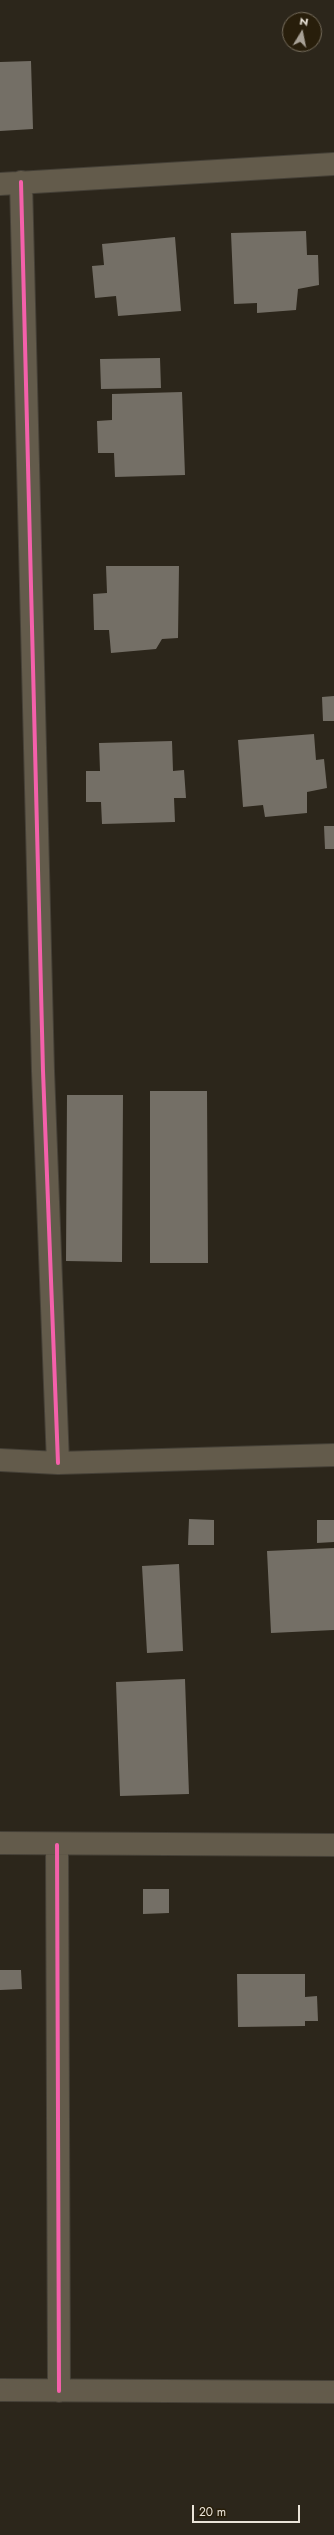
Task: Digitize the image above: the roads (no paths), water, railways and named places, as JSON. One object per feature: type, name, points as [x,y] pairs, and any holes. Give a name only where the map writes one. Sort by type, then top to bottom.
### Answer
[{"type":"street","points":[[0,184],[334,164]]},
{"type":"street","points":[[21,182],[43,1071],[58,1463]]},
{"type":"street","points":[[0,1460],[58,1463],[334,1455]]},
{"type":"street","points":[[0,1843],[57,1845],[334,1845]]},
{"type":"street","points":[[57,1845],[59,2391]]},
{"type":"street","points":[[0,2390],[334,2392]]}]
